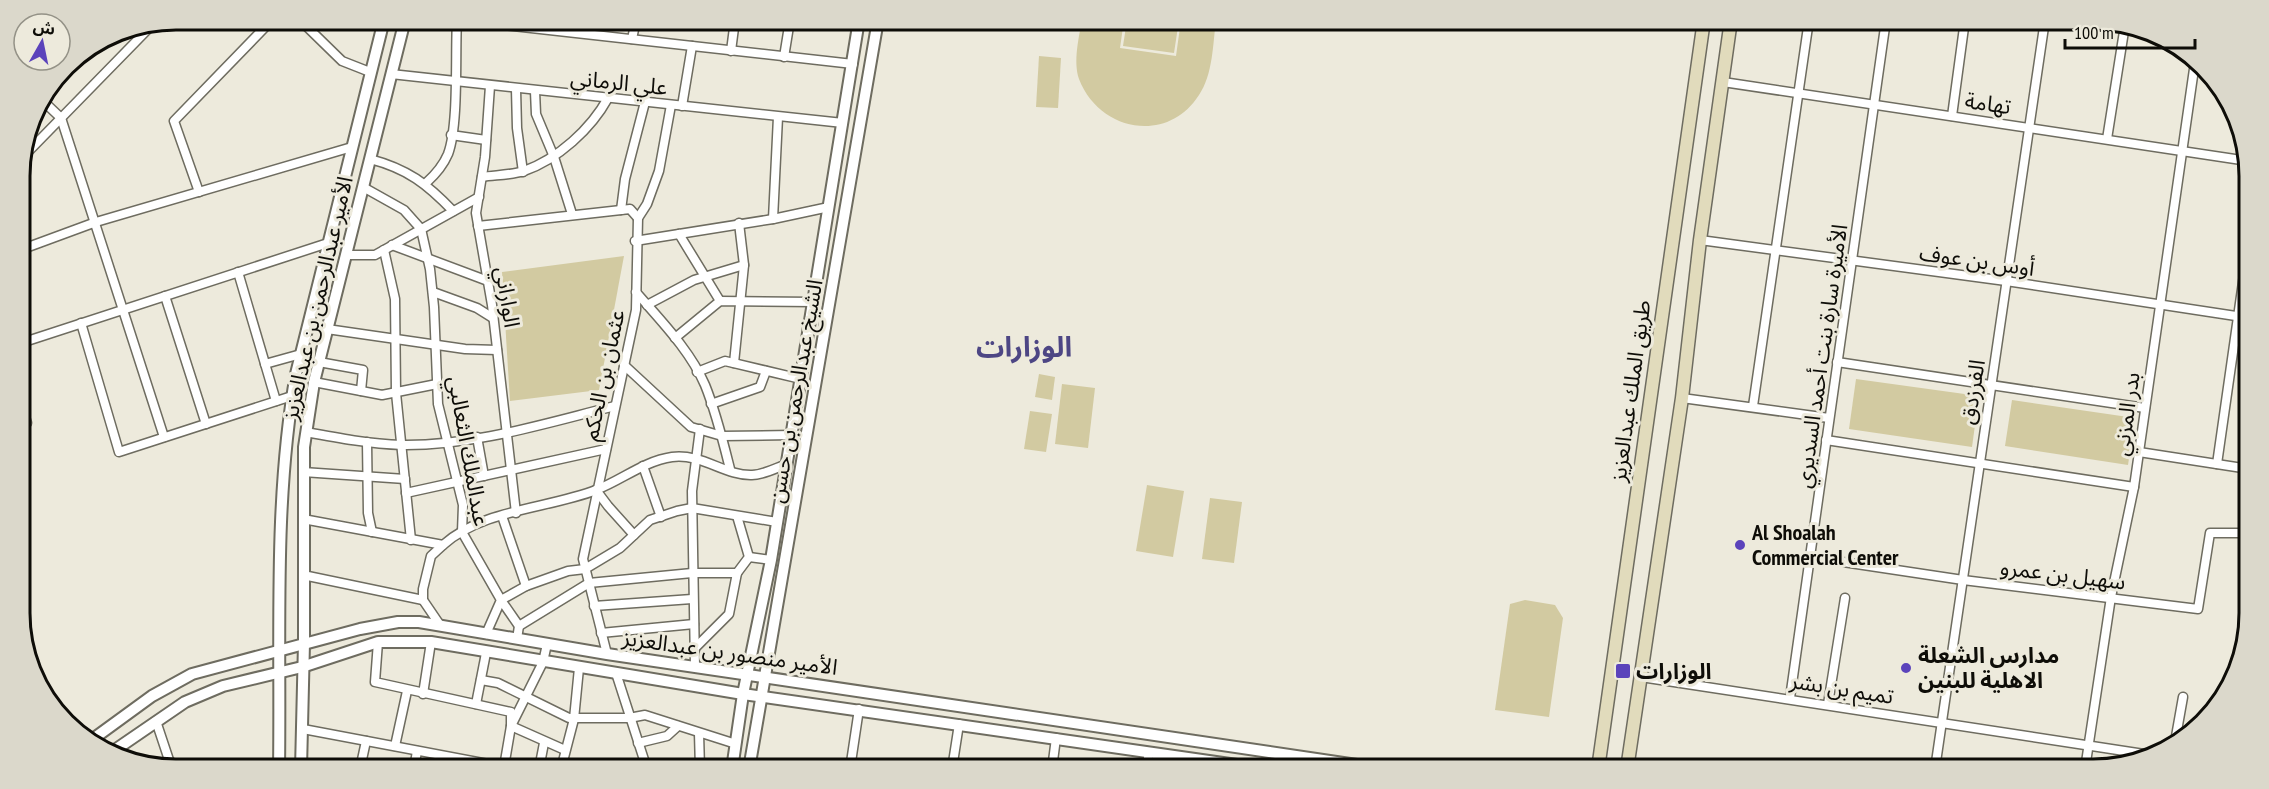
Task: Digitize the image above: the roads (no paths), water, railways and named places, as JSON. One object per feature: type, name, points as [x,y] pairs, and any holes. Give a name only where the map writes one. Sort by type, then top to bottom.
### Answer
[{"type":"main road","name":"طريق الملك عبدالعزيز","points":[[1599,759],[1703,30]]},
{"type":"main road","points":[[1629,759],[1682,398],[1700,240],[1730,30]]},
{"type":"street","points":[[199,192],[174,121],[262,30]]},
{"type":"street","points":[[310,30],[342,61],[370,72]]},
{"type":"street","name":"الأمير عبدالرحمن بن عبدالعزيز","points":[[279,759],[282,497],[286,426],[301,354],[381,30]]},
{"type":"street","name":"الأمير عبدالرحمن بن عبدالعزيز","points":[[302,759],[304,644],[303,472],[306,432],[314,382],[402,30]]},
{"type":"street","points":[[426,183],[440,170],[448,152],[458,30]]},
{"type":"street","points":[[559,30],[853,64]]},
{"type":"street","points":[[633,39],[634,30]]},
{"type":"street","points":[[731,51],[734,30]]},
{"type":"street","points":[[784,57],[788,30]]},
{"type":"street","name":"الشيخ عبدالرحمن بن حسن","points":[[734,759],[743,694],[771,560],[858,30]]},
{"type":"street","name":"الشيخ عبدالرحمن بن حسن","points":[[751,759],[876,30]]},
{"type":"street","points":[[1753,406],[1807,30]]},
{"type":"street","name":"الأميرة سارة بنت أحمد السديري","points":[[1790,698],[1837,362],[1854,261],[1885,30]]},
{"type":"street","points":[[1952,116],[1964,30]]},
{"type":"street","name":"الفرزدق","points":[[1937,759],[2044,30]]},
{"type":"street","points":[[2108,139],[2124,33]]},
{"type":"street","points":[[33,147],[143,34]]},
{"type":"street","points":[[682,106],[692,46]]},
{"type":"street","name":"بدر المزني","points":[[2086,759],[2111,597],[2134,487],[2194,71]]},
{"type":"street","name":"علي الرماني","points":[[391,74],[843,123]]},
{"type":"street","name":"تهامة","points":[[1723,82],[2238,160]]},
{"type":"street","name":"الواراني","points":[[490,86],[482,177],[476,213],[494,318],[516,513]]},
{"type":"street","points":[[516,88],[517,128],[523,172]]},
{"type":"street","points":[[535,91],[536,114],[554,157],[572,214]]},
{"type":"street","points":[[482,177],[523,172],[554,157],[598,115],[608,98]]},
{"type":"street","points":[[621,210],[625,179],[645,102]]},
{"type":"street","name":"عثمان بن الحكم","points":[[607,654],[583,559],[636,310],[635,242],[638,218],[647,204],[659,171],[671,105]]},
{"type":"street","points":[[48,106],[61,118],[164,437]]},
{"type":"street","points":[[773,219],[778,117]]},
{"type":"street","points":[[451,135],[486,140]]},
{"type":"street","points":[[30,246],[96,222],[352,147]]},
{"type":"street","points":[[370,159],[388,164],[426,183],[453,211]]},
{"type":"street","points":[[363,187],[404,210],[421,229]]},
{"type":"street","points":[[346,255],[375,255],[479,197]]},
{"type":"street","points":[[635,242],[773,219],[829,207]]},
{"type":"street","points":[[478,226],[630,209],[638,218]]},
{"type":"street","points":[[734,363],[744,265],[739,224]]},
{"type":"street","name":"عبدالملك الثعالبي","points":[[421,229],[433,292],[438,404],[463,506],[462,532],[501,600],[519,626]]},
{"type":"street","points":[[679,234],[720,301]]},
{"type":"street","name":"أوس بن عوف","points":[[1700,240],[2006,281],[2238,317]]},
{"type":"street","points":[[30,340],[328,243]]},
{"type":"street","points":[[388,247],[488,281]]},
{"type":"street","points":[[388,247],[395,299],[396,393],[411,540]]},
{"type":"street","points":[[647,305],[705,276],[744,265]]},
{"type":"street","points":[[238,272],[276,401]]},
{"type":"street","points":[[433,292],[477,308],[494,318]]},
{"type":"street","points":[[636,292],[675,338],[697,372],[722,436],[730,470]]},
{"type":"street","points":[[165,296],[206,424]]},
{"type":"street","points":[[675,338],[720,301],[814,302]]},
{"type":"street","points":[[2217,464],[2239,310]]},
{"type":"street","points":[[81,323],[119,452],[292,396]]},
{"type":"street","points":[[327,329],[435,345],[497,350]]},
{"type":"street","points":[[265,364],[301,354]]},
{"type":"street","points":[[697,372],[725,361],[801,378]]},
{"type":"street","points":[[319,362],[363,370],[360,391]]},
{"type":"street","points":[[1837,362],[2145,408]]},
{"type":"street","points":[[624,365],[691,427],[722,436],[792,435]]},
{"type":"street","points":[[711,404],[760,387],[766,371]]},
{"type":"street","points":[[314,382],[382,395],[437,384]]},
{"type":"street","points":[[1682,398],[1829,418]]},
{"type":"street","points":[[306,432],[402,445],[449,442],[507,432],[615,406]]},
{"type":"street","points":[[695,666],[692,508],[700,429]]},
{"type":"street","points":[[477,437],[484,476]]},
{"type":"street","points":[[1826,440],[2134,487]]},
{"type":"street","points":[[367,442],[368,513],[372,532]]},
{"type":"street","points":[[406,493],[606,449]]},
{"type":"street","points":[[2139,452],[2239,467]]},
{"type":"street","points":[[440,625],[423,600],[423,589],[431,556],[462,532],[485,520],[597,490],[644,465],[672,457],[696,457],[730,470],[752,475],[787,464]]},
{"type":"street","points":[[644,465],[661,517]]},
{"type":"street","points":[[303,472],[369,478],[405,478]]},
{"type":"street","points":[[597,490],[634,535]]},
{"type":"street","points":[[486,634],[501,600],[526,586],[568,571],[585,569],[620,548],[650,520],[692,508],[777,522]]},
{"type":"street","points":[[502,516],[526,586]]},
{"type":"street","points":[[737,516],[749,557]]},
{"type":"street","points":[[303,519],[443,546]]},
{"type":"street","name":"سهيل بن عمرو","points":[[1810,557],[1963,580],[2198,609],[2211,533],[2239,533]]},
{"type":"street","points":[[749,557],[771,560]]},
{"type":"street","points":[[694,649],[729,614],[737,573],[749,557]]},
{"type":"street","points":[[518,639],[519,626],[589,583],[692,573],[737,573]]},
{"type":"street","points":[[303,575],[423,600]]},
{"type":"street","points":[[1828,704],[1845,598]]},
{"type":"street","points":[[594,606],[692,599]]},
{"type":"street","name":"الأمير منصور بن عبدالعزيز","points":[[98,736],[152,696],[192,674],[398,622],[440,625],[607,654],[765,675],[1318,759]]},
{"type":"street","points":[[601,633],[694,624]]},
{"type":"street","points":[[378,642],[375,682],[407,691],[511,712],[505,759]]},
{"type":"street","name":"الأمير منصور بن عبدالعزيز","points":[[119,747],[185,702],[224,686],[302,667],[378,642],[431,642],[486,653],[743,694],[763,695],[1197,759]]},
{"type":"street","points":[[423,694],[431,642]]},
{"type":"street","points":[[511,726],[543,662],[547,644]]},
{"type":"street","points":[[476,704],[486,653]]},
{"type":"street","points":[[563,759],[574,719],[579,668]]},
{"type":"street","points":[[616,673],[644,759]]},
{"type":"street","name":"تميم بن بشر","points":[[1641,677],[2135,752]]},
{"type":"street","points":[[481,680],[498,683],[574,719],[629,718],[645,715],[736,744]]},
{"type":"street","points":[[394,747],[407,691]]},
{"type":"street","points":[[2177,732],[2183,697]]},
{"type":"street","points":[[852,759],[859,709]]},
{"type":"street","points":[[156,721],[169,759]]},
{"type":"street","points":[[954,759],[959,724]]},
{"type":"street","points":[[511,726],[544,743],[565,750]]},
{"type":"street","points":[[638,743],[667,736],[678,726]]},
{"type":"street","points":[[303,729],[417,751],[445,759]]},
{"type":"street","points":[[699,732],[700,759]]},
{"type":"street","points":[[1053,759],[1056,738]]},
{"type":"street","points":[[362,759],[366,741]]},
{"type":"street","points":[[541,759],[544,743]]},
{"type":"street","points":[[416,759],[417,751]]},
{"type":"street","points":[[1148,759],[1149,752]]},
{"type":"place","name":"Al Shoalah Commercial Center","points":[[1740,545]]},
{"type":"place","name":"مدارس الشعلة الاهلية للبنين","points":[[1906,668]]},
{"type":"place","name":"الوزارات","points":[[1623,671]]},
{"type":"district","name":"الوزارات","points":[[1024,347]]}]
